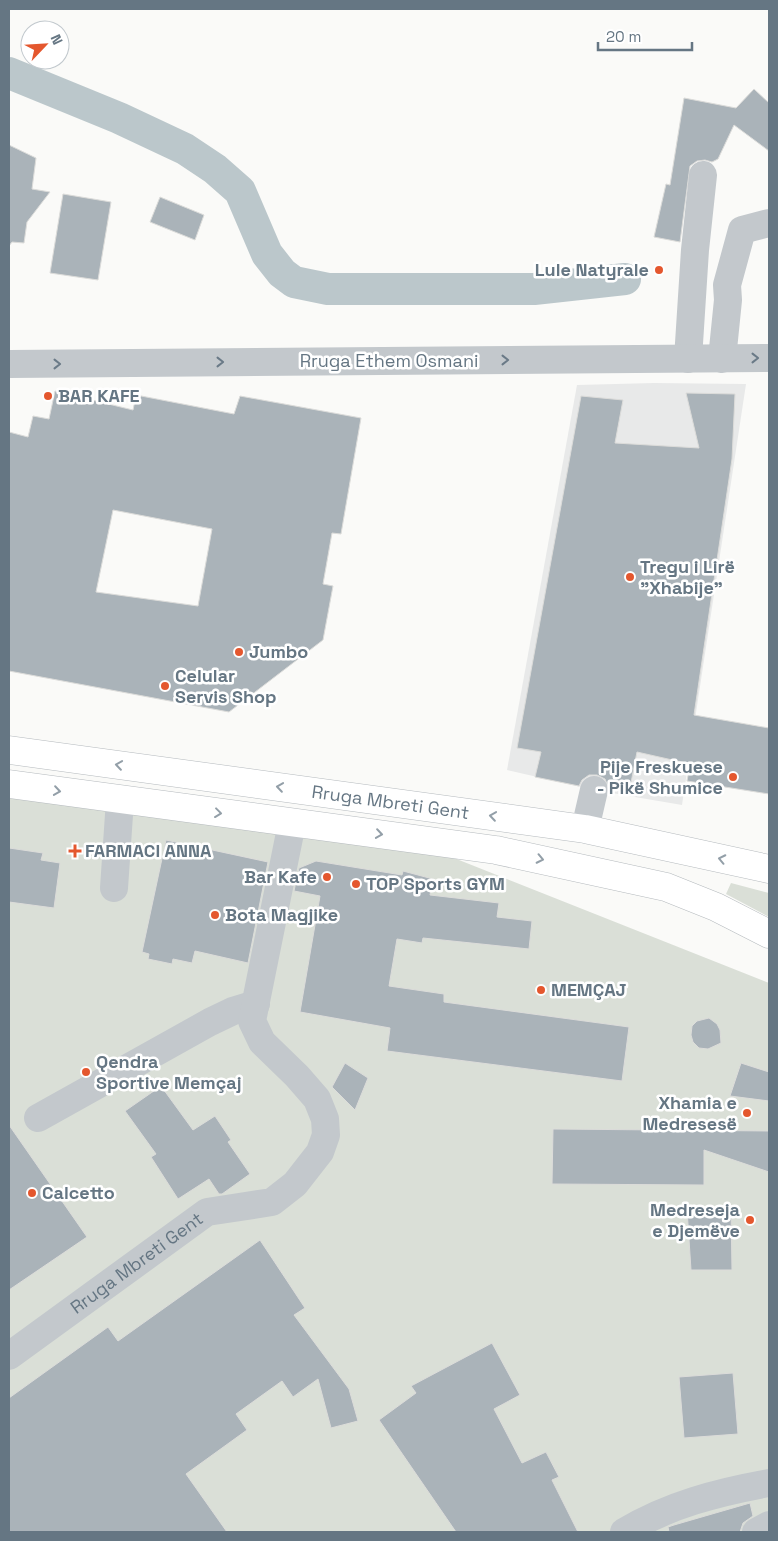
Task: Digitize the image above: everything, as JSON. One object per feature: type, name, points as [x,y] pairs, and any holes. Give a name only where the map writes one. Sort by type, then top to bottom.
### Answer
[{"type":"main road","name":"Rruga Mbreti Gent","points":[[9,750],[585,829],[769,869]]},
{"type":"main road","name":"Rruga Mbreti Gent","points":[[9,784],[496,850],[666,887],[716,907],[769,934]]},
{"type":"street","points":[[688,359],[695,250],[704,174]]},
{"type":"street","points":[[722,359],[728,300],[727,285],[742,230],[769,223]]},
{"type":"street","name":"Rruga Ethem Osmani","points":[[9,364],[654,371],[688,359],[769,358]]},
{"type":"street","points":[[585,829],[594,790]]},
{"type":"street","points":[[114,888],[120,800]]},
{"type":"street","name":"Rruga Mbreti Gent","points":[[9,1356],[207,1212],[272,1202],[295,1184],[320,1152],[326,1135],[324,1119],[317,1099],[297,1076],[262,1042],[252,1021],[292,823]]},
{"type":"street","points":[[38,1118],[210,1022],[233,1011],[256,1004]]},
{"type":"street","points":[[624,1532],[639,1523],[689,1502],[769,1483]]},
{"type":"street","points":[[756,1532],[769,1525]]},
{"type":"shaded area","name":"Tregu i Lirë \"Xhabije\"","points":[[654,383],[746,384],[682,805],[594,790],[507,770],[577,385]]},
{"type":"shaded area","points":[[9,784],[391,833],[769,983],[769,1532],[9,1532]]},
{"type":"shaded area","points":[[731,883],[769,893],[769,917],[726,894]]},
{"type":"building","points":[[754,89],[769,103],[769,151],[734,125],[718,159],[712,162],[705,160],[697,161],[690,166],[680,242],[654,237],[666,184],[670,185],[684,98],[736,108]]},
{"type":"building","points":[[9,145],[36,158],[32,189],[50,192],[27,222],[24,243],[12,242],[9,246]]},
{"type":"building","points":[[63,194],[111,202],[98,280],[50,273]]},
{"type":"building","points":[[160,197],[204,215],[195,240],[150,222]]},
{"type":"building","points":[[55,391],[133,410],[136,395],[234,414],[240,396],[361,418],[341,534],[332,533],[323,584],[333,586],[323,640],[229,712],[9,671],[9,432],[28,437],[33,416],[49,419]],"holes":[[[113,510],[212,529],[198,606],[96,592]]]},
{"type":"building","name":"Tregu i Lirë \"Xhabije\"","points":[[686,393],[735,394],[732,459],[694,715],[769,728],[769,794],[687,781],[690,764],[637,752],[629,793],[609,789],[605,779],[597,775],[589,775],[582,780],[579,786],[535,777],[541,752],[517,748],[581,396],[623,400],[615,443],[699,448]]},
{"type":"building","points":[[166,840],[268,862],[248,963],[195,951],[192,963],[173,959],[172,964],[148,959],[149,954],[142,952]]},
{"type":"building","points":[[9,848],[43,853],[41,860],[60,863],[54,908],[9,902]]},
{"type":"building","points":[[316,861],[402,875],[403,871],[433,879],[430,895],[499,903],[497,917],[532,921],[529,949],[423,938],[422,943],[397,939],[389,986],[444,994],[444,1002],[629,1027],[622,1081],[387,1051],[390,1028],[300,1012],[320,896],[294,891],[299,868]]},
{"type":"building","points":[[709,1018],[717,1024],[720,1030],[721,1043],[708,1049],[699,1048],[693,1042],[691,1035],[692,1026],[697,1021]]},
{"type":"building","points":[[345,1063],[368,1078],[355,1110],[332,1087]]},
{"type":"building","points":[[741,1063],[769,1072],[769,1101],[730,1096]]},
{"type":"building","points":[[161,1086],[193,1130],[215,1116],[231,1140],[228,1142],[250,1174],[222,1194],[219,1194],[209,1179],[178,1199],[151,1157],[156,1154],[125,1111]]},
{"type":"building","name":"Calcetto","points":[[9,1125],[87,1237],[9,1290]]},
{"type":"building","points":[[553,1129],[769,1131],[769,1172],[704,1150],[704,1185],[552,1184]]},
{"type":"building","points":[[731,1208],[732,1270],[691,1270],[687,1209]]},
{"type":"building","points":[[260,1240],[305,1308],[294,1315],[349,1389],[358,1421],[331,1428],[318,1379],[293,1397],[282,1381],[236,1414],[247,1430],[186,1474],[227,1532],[9,1532],[9,1398],[108,1327],[118,1341]]},
{"type":"building","points":[[492,1343],[520,1395],[494,1409],[522,1463],[546,1452],[559,1477],[552,1480],[578,1532],[456,1532],[379,1420],[416,1393],[411,1386]]},
{"type":"building","points":[[733,1373],[738,1434],[684,1438],[679,1377]]},
{"type":"building","points":[[750,1503],[753,1516],[743,1523],[740,1532],[669,1532],[668,1527]]},
{"type":"waterway","points":[[9,73],[119,118],[185,149],[215,169],[240,191],[267,254],[282,273],[294,282],[328,289],[534,289],[625,279]]},
{"type":"place","name":"Lule Natyrale","points":[[659,270]]},
{"type":"place","name":"BAR KAFE","points":[[48,396]]},
{"type":"place","name":"Tregu i Lirë \"Xhabije\"","points":[[630,577]]},
{"type":"place","name":"Jumbo","points":[[239,652]]},
{"type":"place","name":"Celular Servis Shop","points":[[165,686]]},
{"type":"place","name":"Pije Freskuese - Pikë Shumice","points":[[733,777]]},
{"type":"place","name":"FARMACI ANNA","points":[[75,851]]},
{"type":"place","name":"Bar Kafe","points":[[327,877]]},
{"type":"place","name":"TOP Sports GYM","points":[[356,884]]},
{"type":"place","name":"Bota Magjike","points":[[215,915]]},
{"type":"place","name":"MEMÇAJ","points":[[541,990]]},
{"type":"place","name":"Qendra Sportive Memçaj","points":[[86,1072]]},
{"type":"place","name":"Xhamia e Medresesë","points":[[747,1113]]},
{"type":"place","name":"Calcetto","points":[[32,1193]]},
{"type":"place","name":"Medreseja e Djemëve","points":[[750,1220]]}]
